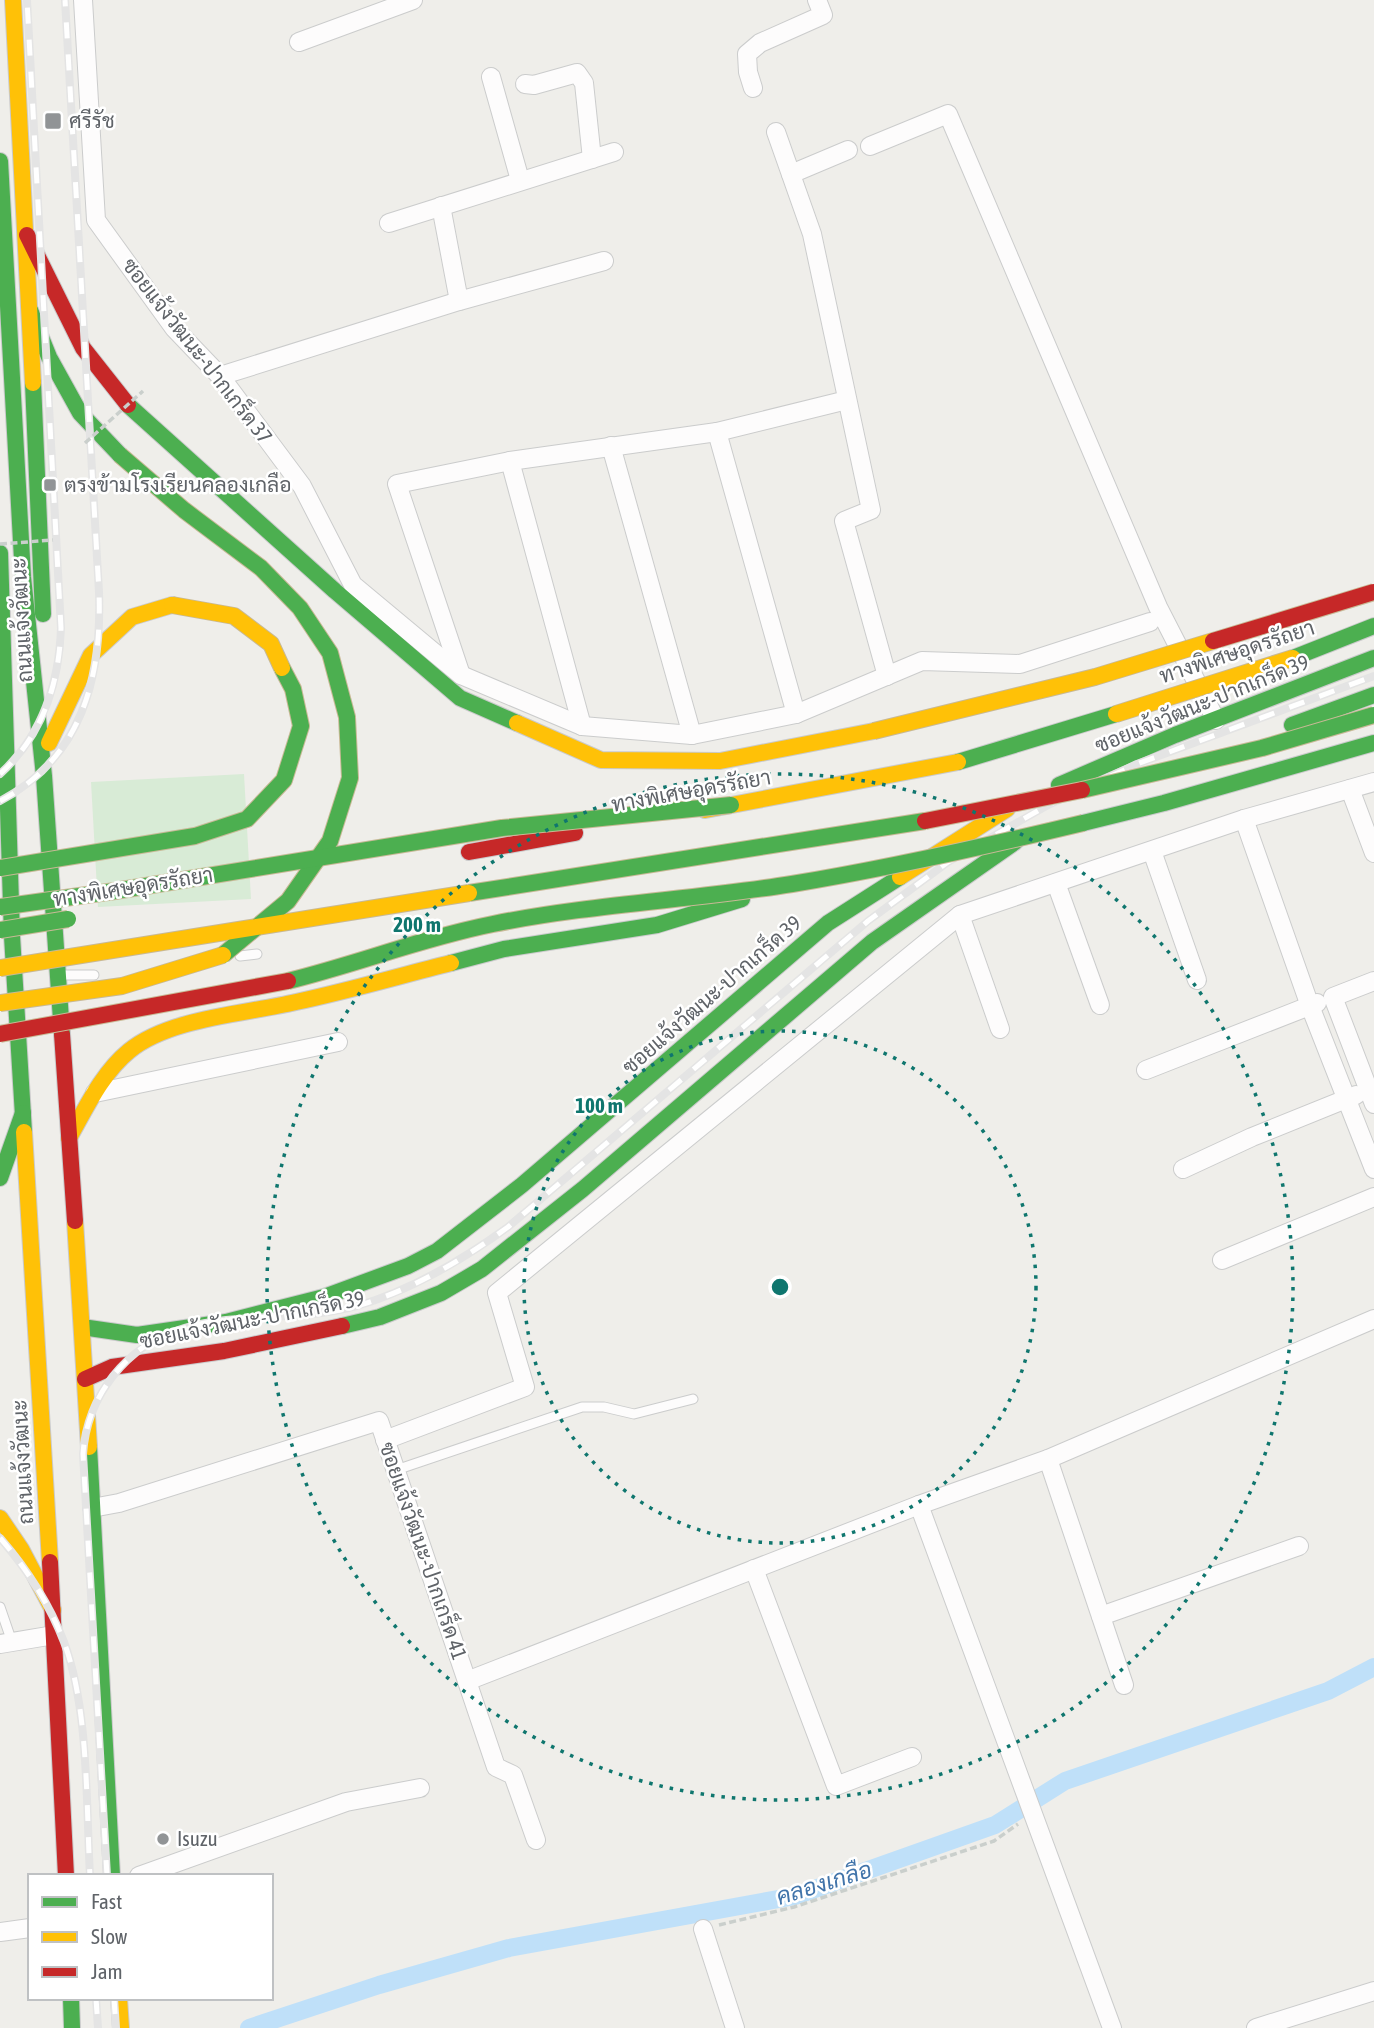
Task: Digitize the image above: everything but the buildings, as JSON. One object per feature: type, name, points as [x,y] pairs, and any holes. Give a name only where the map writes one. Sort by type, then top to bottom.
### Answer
[{"type":"main road","name":"ถนนแจ้งวัฒนะ","points":[[13,0],[27,236],[49,743],[44,776]]},
{"type":"main road","name":"ถนนแจ้งวัฒนะ","points":[[0,161],[23,577],[44,776],[82,1327],[112,1874]]},
{"type":"main road","points":[[27,236],[83,348],[125,402],[334,591],[460,698],[601,760],[720,761],[874,732],[1095,677],[1374,592]]},
{"type":"main road","points":[[0,1003],[122,986],[227,954],[288,901],[330,841],[350,778],[347,717],[330,653],[300,608],[261,568],[184,510],[120,455],[80,413],[49,358],[30,310]]},
{"type":"main road","name":"ถนนแจ้งวัฒนะ","points":[[0,553],[6,752],[4,935],[23,1113],[66,1874]]},
{"type":"main road","points":[[0,869],[195,836],[247,818],[284,780],[301,726],[293,689],[271,643],[234,616],[172,604],[132,617],[91,655],[49,743]]},
{"type":"main road","name":"ทางพิเศษอุดรรัถยา","points":[[455,855],[971,760],[1293,658],[1374,626]]},
{"type":"main road","name":"ซอยแจ้งวัฒนะ-ปากเกร็ด 39","points":[[85,1379],[112,1367],[224,1351],[335,1328],[387,1294],[437,1251],[473,1225],[828,923],[1010,807],[1175,735],[1374,658]]},
{"type":"main road","name":"ซอยแจ้งวัฒนะ-ปากเกร็ด 39","points":[[82,1327],[137,1335],[226,1322],[324,1297],[441,1293],[482,1269],[583,1188],[872,942],[1039,825],[1186,764],[1373,698]]},
{"type":"main road","points":[[0,968],[919,822],[1040,800],[1300,738],[1374,715]]},
{"type":"main road","name":"ถนนแจ้งวัฒนะ","points":[[0,717],[6,752]]},
{"type":"main road","points":[[0,1034],[291,980],[406,945],[491,924],[576,909],[640,904],[792,884],[972,849],[1164,803],[1374,743]]},
{"type":"main road","points":[[0,907],[502,828],[731,805]]},
{"type":"main road","points":[[276,884],[331,875]]},
{"type":"main road","points":[[69,1138],[94,1094],[127,1052],[150,1036],[179,1026],[297,1002],[504,949],[657,925],[792,884]]},
{"type":"main road","name":"ทางพิเศษอุดรรัถยา","points":[[4,935],[83,916]]},
{"type":"main road","points":[[0,1178],[23,1113]]},
{"type":"main road","points":[[0,1518],[21,1549],[53,1610]]},
{"type":"main road","points":[[71,2000],[72,2028]]},
{"type":"main road","points":[[119,2000],[121,2028]]},
{"type":"street","name":"ซอยแจ้งวัฒนะ-ปากเกร็ด 37","points":[[83,0],[96,220],[174,328],[220,376],[302,486],[353,585],[461,675],[582,726],[692,735],[796,714],[922,662],[1020,664],[1150,622]]},
{"type":"street","points":[[299,42],[413,0]]},
{"type":"street","points":[[752,88],[747,54],[760,43],[823,15],[817,0]]},
{"type":"street","points":[[525,84],[534,85],[577,73],[581,77],[584,82],[592,159]]},
{"type":"street","points":[[491,76],[520,180]]},
{"type":"street","points":[[870,146],[948,114],[1158,607],[1216,720]]},
{"type":"street","points":[[776,132],[812,234],[871,510],[844,521],[887,676]]},
{"type":"street","points":[[791,174],[848,150]]},
{"type":"street","points":[[389,223],[614,152]]},
{"type":"street","points":[[440,205],[459,301]]},
{"type":"street","points":[[220,376],[459,301],[604,261]]},
{"type":"street","points":[[461,675],[397,484],[509,461],[717,432],[847,400]]},
{"type":"street","points":[[717,432],[796,714]]},
{"type":"street","points":[[611,446],[692,735]]},
{"type":"street","points":[[509,461],[582,726]]},
{"type":"street","points":[[385,1440],[525,1387],[497,1293],[960,915],[1244,818],[1374,782]]},
{"type":"street","points":[[1350,789],[1374,853]]},
{"type":"street","points":[[1244,818],[1320,1002],[1364,1096],[1374,1169]]},
{"type":"street","points":[[1152,851],[1198,980]]},
{"type":"street","points":[[1056,883],[1100,1005]]},
{"type":"street","points":[[960,915],[1000,1029]]},
{"type":"street","points":[[1146,1070],[1374,981]]},
{"type":"street","points":[[94,1094],[338,1042]]},
{"type":"street","points":[[1183,1169],[1252,1137],[1364,1096]]},
{"type":"street","points":[[1222,1261],[1374,1197]]},
{"type":"street","points":[[467,1681],[919,1505],[1048,1460],[1374,1319]]},
{"type":"street","name":"ซอยแจ้งวัฒนะ-ปากเกร็ด 41","points":[[92,1508],[119,1503],[379,1421],[496,1767],[513,1775],[536,1840]]},
{"type":"street","points":[[1048,1460],[1124,1685]]},
{"type":"street","points":[[919,1505],[1112,2028]]},
{"type":"street","points":[[1101,1616],[1299,1546]]},
{"type":"street","points":[[754,1569],[836,1786],[912,1757]]},
{"type":"street","points":[[6,1643],[54,1635]]},
{"type":"street","points":[[145,1874],[346,1802],[420,1788]]},
{"type":"street","points":[[0,1932],[28,1928]]},
{"type":"street","points":[[703,1928],[735,2028]]},
{"type":"street","points":[[1256,2028],[1374,1991]]},
{"type":"lane","points":[[140,969],[257,954]]},
{"type":"lane","points":[[58,975],[101,974]]},
{"type":"lane","points":[[396,1470],[582,1407],[604,1407],[634,1414],[693,1399]]},
{"type":"lane","points":[[0,1607],[6,1643]]},
{"type":"path","points":[[85,443],[142,391]]},
{"type":"path","points":[[0,544],[53,540]]},
{"type":"path","points":[[703,1928],[794,1907],[995,1841],[1033,1813]]},
{"type":"green space","points":[[244,774],[251,899],[98,907],[91,782]]},
{"type":"waterway","name":"คลองเกลือ","points":[[249,2028],[379,1985],[509,1948],[795,1896],[995,1825],[1065,1781],[1328,1691],[1374,1667]]},
{"type":"railway","points":[[0,774],[27,743],[46,707],[57,669],[61,628],[27,0]]},
{"type":"railway","points":[[0,801],[28,783],[50,762],[68,739],[91,685],[99,624],[65,0]]},
{"type":"railway","points":[[107,1874],[83,1454],[96,1403],[113,1376],[138,1351],[166,1335],[195,1325],[325,1313],[357,1306],[397,1292],[435,1273],[508,1227],[868,921],[948,862],[1048,805],[1137,764],[1374,676]]},
{"type":"railway","points":[[0,1538],[44,1600],[64,1642],[72,1668],[85,1757],[90,1874]]},
{"type":"railway","points":[[96,2000],[98,2028]]},
{"type":"railway","points":[[114,2000],[116,2028]]},
{"type":"traffic: fast","points":[[0,161],[23,577],[44,776],[62,1034]]},
{"type":"traffic: fast","points":[[30,310],[49,357],[80,413],[120,455]]},
{"type":"traffic: fast","points":[[33,383],[43,614]]},
{"type":"traffic: fast","points":[[128,405],[335,591],[460,698],[517,723]]},
{"type":"traffic: fast","points":[[120,455],[184,510],[261,568],[300,608],[330,653],[347,717],[350,778],[330,841],[288,901],[223,955]]},
{"type":"traffic: fast","points":[[0,553],[12,936],[24,1132]]},
{"type":"traffic: fast","points":[[1293,658],[1374,626]]},
{"type":"traffic: fast","points":[[1059,785],[1175,735],[1374,658]]},
{"type":"traffic: fast","points":[[0,868],[195,836],[247,819],[284,780],[301,726],[293,689],[282,668]]},
{"type":"traffic: fast","points":[[1292,725],[1374,695]]},
{"type":"traffic: fast","points":[[958,762],[1116,714]]},
{"type":"traffic: fast","points":[[1082,790],[1262,748],[1374,715]]},
{"type":"traffic: fast","points":[[1083,823],[1164,803],[1374,743]]},
{"type":"traffic: fast","points":[[0,907],[502,828],[731,805]]},
{"type":"traffic: fast","points":[[469,893],[925,821]]},
{"type":"traffic: fast","points":[[288,981],[441,936],[493,924],[829,878],[1083,823]]},
{"type":"traffic: fast","points":[[342,1326],[380,1317],[441,1293],[482,1269],[583,1189],[872,942],[1015,842]]},
{"type":"traffic: fast","points":[[82,1327],[137,1335],[226,1322],[324,1297],[408,1266],[437,1251],[522,1185],[828,923],[900,877]]},
{"type":"traffic: fast","points":[[451,963],[504,949],[657,925],[742,899]]},
{"type":"traffic: fast","points":[[0,930],[68,919]]},
{"type":"traffic: fast","points":[[0,1178],[23,1113]]},
{"type":"traffic: fast","points":[[89,1447],[112,1874]]},
{"type":"traffic: fast","points":[[71,2000],[72,2028]]},
{"type":"traffic: slow","points":[[13,0],[33,383]]},
{"type":"traffic: slow","points":[[49,743],[91,655],[132,617],[172,605]]},
{"type":"traffic: slow","points":[[172,605],[234,616],[271,644],[282,668]]},
{"type":"traffic: slow","points":[[874,731],[1095,677],[1213,641]]},
{"type":"traffic: slow","points":[[1116,714],[1293,658]]},
{"type":"traffic: slow","points":[[517,723],[601,760],[720,761],[874,731]]},
{"type":"traffic: slow","points":[[705,810],[958,762]]},
{"type":"traffic: slow","points":[[900,877],[1007,809]]},
{"type":"traffic: slow","points":[[0,968],[469,893]]},
{"type":"traffic: slow","points":[[0,1003],[122,986],[223,955]]},
{"type":"traffic: slow","points":[[69,1138],[95,1092],[119,1060],[146,1040],[165,1031],[208,1019],[315,998],[451,963]]},
{"type":"traffic: slow","points":[[24,1132],[50,1562]]},
{"type":"traffic: slow","points":[[75,1221],[89,1447]]},
{"type":"traffic: slow","points":[[0,1518],[21,1549],[53,1610]]},
{"type":"traffic: slow","points":[[119,2000],[121,2028]]},
{"type":"traffic: jam","points":[[27,235],[83,348],[128,405]]},
{"type":"traffic: jam","points":[[1213,641],[1374,592]]},
{"type":"traffic: jam","points":[[925,821],[1082,790]]},
{"type":"traffic: jam","points":[[469,852],[575,833]]},
{"type":"traffic: jam","points":[[0,1034],[288,981]]},
{"type":"traffic: jam","points":[[62,1034],[75,1221]]},
{"type":"traffic: jam","points":[[85,1379],[112,1367],[224,1351],[342,1326]]},
{"type":"traffic: jam","points":[[50,1562],[66,1874]]},
{"type":"place","name":"ศรีรัช","points":[[53,121]]},
{"type":"place","name":"ตรงข้ามโรงเรียนคลองเกลือ","points":[[50,485]]},
{"type":"place","name":"Isuzu","points":[[163,1839]]}]
